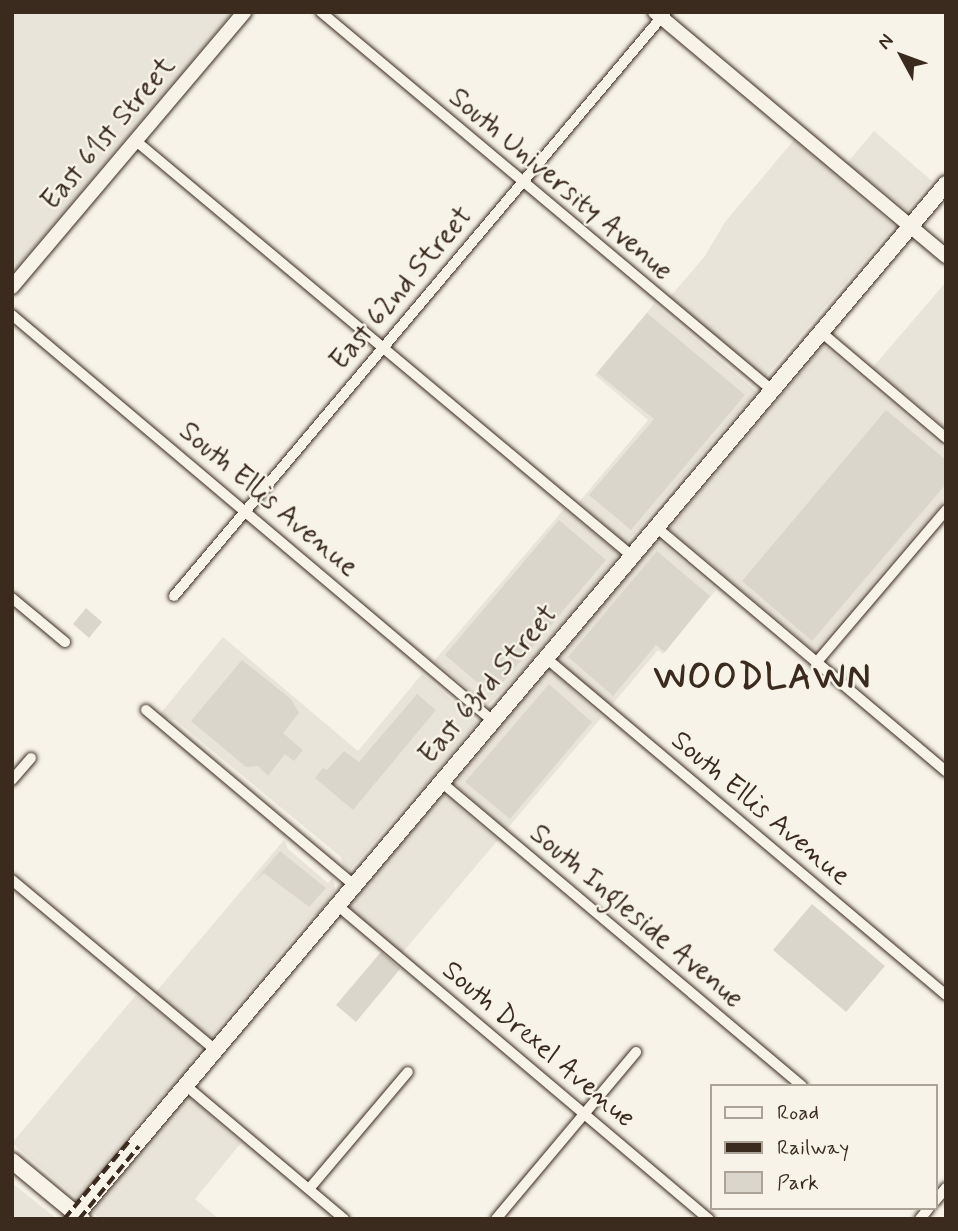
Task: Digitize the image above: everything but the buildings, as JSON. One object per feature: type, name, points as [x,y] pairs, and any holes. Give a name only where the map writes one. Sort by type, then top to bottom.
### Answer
[{"type":"main road","name":"East 63rd Street","points":[[77,1217],[185,1084],[946,184]]},
{"type":"main road","points":[[12,1161],[77,1217]]},
{"type":"street","name":"East 61st Street","points":[[12,287],[244,12]]},
{"type":"street","name":"South University Avenue","points":[[321,12],[522,184],[772,390]]},
{"type":"street","points":[[661,14],[946,256]]},
{"type":"street","name":"East 62nd Street","points":[[174,596],[522,184],[661,14]]},
{"type":"street","points":[[136,141],[632,556]]},
{"type":"street","name":"South Ellis Avenue","points":[[12,315],[493,720]]},
{"type":"street","points":[[821,332],[946,438]]},
{"type":"street","points":[[816,663],[946,510]]},
{"type":"street","points":[[656,527],[946,771]]},
{"type":"street","points":[[12,598],[65,642]]},
{"type":"street","name":"South Ellis Avenue","points":[[546,658],[946,995]]},
{"type":"street","points":[[145,710],[354,885]]},
{"type":"street","points":[[12,780],[31,758]]},
{"type":"street","name":"South Ingleside Avenue","points":[[441,782],[800,1084]]},
{"type":"street","points":[[12,880],[215,1050]]},
{"type":"street","name":"South Drexel Avenue","points":[[337,905],[709,1219]]},
{"type":"street","points":[[496,1219],[636,1052]]},
{"type":"street","points":[[309,1189],[408,1072]]},
{"type":"street","points":[[185,1084],[344,1219]]},
{"type":"shaded area","points":[[12,12],[233,12],[12,273]]},
{"type":"shaded area","points":[[874,131],[932,181],[907,210],[847,163]]},
{"type":"shaded area","points":[[794,140],[894,226],[765,377],[670,297],[705,256],[725,222]]},
{"type":"shaded area","points":[[946,282],[946,428],[873,367]]},
{"type":"shaded area","points":[[654,304],[756,391],[626,543],[579,502],[648,420],[595,375]]},
{"type":"shaded area","points":[[823,345],[946,450],[946,499],[814,651],[669,529]]},
{"type":"shaded area","points":[[564,509],[619,554],[527,666],[488,705],[434,661]]},
{"type":"shaded area","points":[[655,543],[662,543],[716,590],[663,654],[658,650],[611,706],[556,661],[555,657],[566,649]]},
{"type":"shaded area","points":[[223,637],[358,751],[422,674],[477,722],[423,789],[420,789],[349,871],[343,865],[341,857],[175,720],[162,718],[160,714]]},
{"type":"shaded area","points":[[547,671],[553,672],[602,717],[506,830],[454,783]]},
{"type":"shaded area","points":[[443,795],[498,840],[402,953],[351,910],[349,905]]},
{"type":"shaded area","points":[[284,840],[288,849],[328,883],[333,878],[335,890],[318,914],[312,916],[209,1036],[155,993]]},
{"type":"shaded area","points":[[136,995],[199,1044],[200,1050],[190,1062],[191,1066],[169,1091],[165,1092],[76,1197],[12,1143]]},
{"type":"shaded area","points":[[187,1095],[241,1143],[195,1199],[219,1219],[100,1219],[92,1212]]},
{"type":"shaded area","points":[[12,1183],[57,1219],[12,1219]]},
{"type":"green space","points":[[647,313],[745,395],[631,530],[589,495],[654,419],[597,373]]},
{"type":"green space","points":[[886,410],[946,460],[946,484],[812,641],[742,581]]},
{"type":"green space","points":[[559,520],[606,560],[492,695],[445,655]]},
{"type":"green space","points":[[657,551],[710,596],[665,652],[656,645],[613,696],[568,657]]},
{"type":"green space","points":[[86,608],[102,622],[89,638],[73,624]]},
{"type":"green space","points":[[242,660],[291,699],[299,713],[283,733],[303,750],[294,761],[285,754],[268,776],[258,766],[246,767],[191,721]]},
{"type":"green space","points":[[549,684],[592,722],[510,819],[465,782]]},
{"type":"green space","points":[[417,694],[436,710],[353,810],[315,778],[323,768],[327,770],[344,751],[359,762]]},
{"type":"green space","points":[[280,851],[326,888],[309,907],[264,873],[253,883]]},
{"type":"green space","points":[[812,904],[885,966],[846,1012],[773,950]]},
{"type":"green space","points":[[381,952],[400,969],[356,1022],[336,1005]]},
{"type":"railway","points":[[64,1219],[131,1139]]},
{"type":"railway","points":[[79,1219],[139,1146]]},
{"type":"district","name":"WOODLAWN","points":[[763,678]]}]
